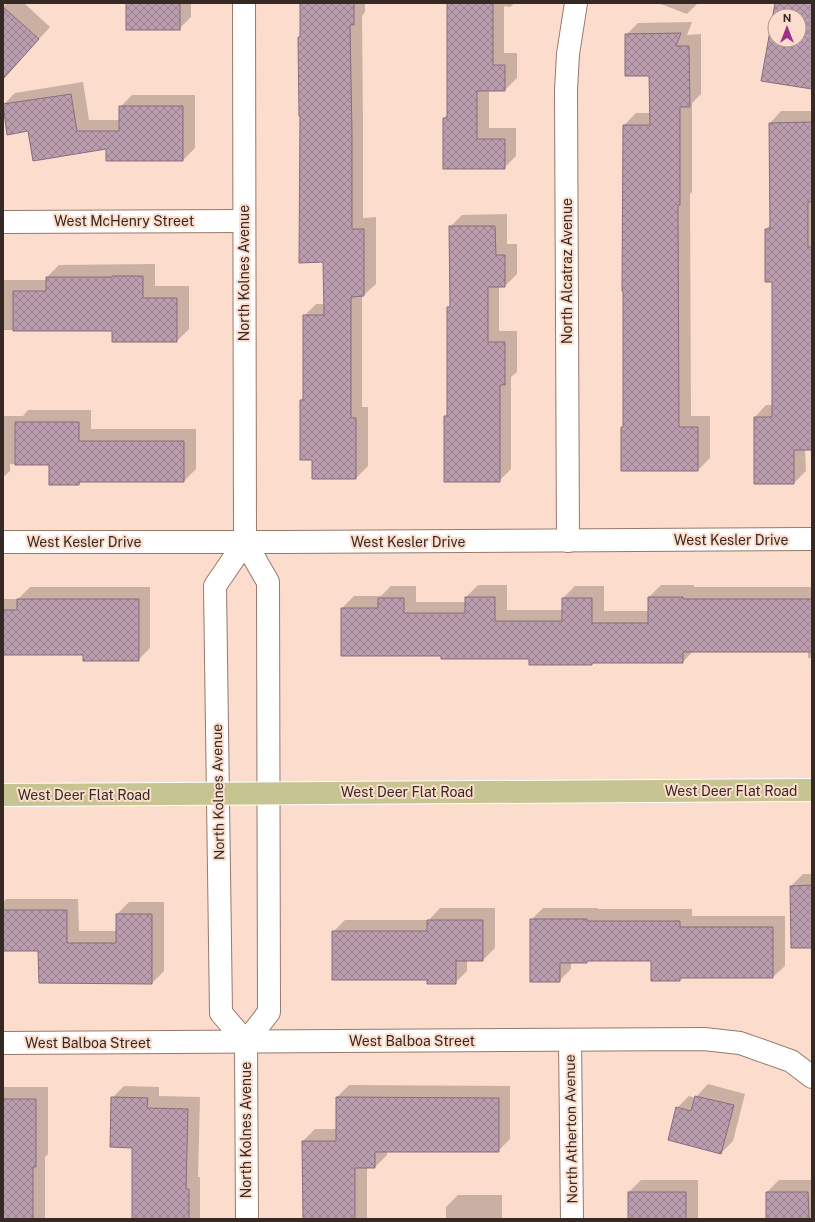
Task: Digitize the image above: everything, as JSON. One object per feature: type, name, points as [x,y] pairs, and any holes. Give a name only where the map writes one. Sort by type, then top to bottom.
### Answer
[{"type":"main road","name":"West Deer Flat Road","points":[[3,795],[218,795],[269,793],[812,790]]},
{"type":"street","name":"North Kolnes Avenue","points":[[244,3],[245,542],[268,582],[269,793],[269,1012],[246,1042],[247,1219]]},
{"type":"street","name":"North Alcatraz Avenue","points":[[568,540],[566,90],[568,54],[576,3]]},
{"type":"street","name":"West McHenry Street","points":[[3,222],[244,221]]},
{"type":"street","name":"West Kesler Drive","points":[[3,542],[812,539]]},
{"type":"street","name":"North Kolnes Avenue","points":[[245,542],[215,586],[221,1013],[246,1042]]},
{"type":"street","name":"West Balboa Street","points":[[3,1043],[704,1039],[740,1043],[791,1061],[812,1077]]},
{"type":"street","name":"North Atherton Avenue","points":[[570,1040],[572,1219]]},
{"type":"building","points":[[126,3],[180,3],[180,30],[126,30]]},
{"type":"building","points":[[300,3],[354,3],[354,25],[350,25],[352,229],[364,229],[364,296],[351,297],[351,418],[356,418],[356,479],[312,479],[312,460],[300,460],[300,400],[303,400],[303,315],[324,315],[323,262],[299,263],[300,116],[298,37],[300,37]]},
{"type":"building","points":[[447,3],[493,3],[493,65],[505,65],[505,91],[477,91],[477,139],[505,139],[505,169],[443,169],[443,118],[447,118]]},
{"type":"building","points":[[775,3],[812,3],[812,89],[761,81],[767,48],[807,48],[807,8],[774,8]]},
{"type":"building","points":[[3,7],[39,39],[3,79]]},
{"type":"building","points":[[681,33],[676,46],[689,46],[690,107],[680,107],[680,205],[678,205],[679,427],[698,427],[698,471],[621,471],[621,427],[623,427],[623,125],[650,125],[649,76],[625,76],[625,34]]},
{"type":"building","points":[[71,94],[77,131],[119,131],[119,106],[183,106],[183,161],[106,161],[106,149],[33,161],[28,131],[7,135],[3,104]]},
{"type":"building","points":[[812,122],[812,202],[808,202],[808,247],[812,247],[812,450],[794,450],[794,484],[754,484],[754,417],[772,417],[772,282],[765,282],[765,229],[770,229],[769,123]]},
{"type":"building","points":[[449,226],[495,226],[496,255],[505,255],[505,287],[488,287],[488,342],[505,342],[505,385],[500,385],[500,482],[444,482],[444,416],[447,416],[447,307],[450,307]]},
{"type":"building","points":[[143,276],[143,298],[177,298],[177,342],[112,342],[112,331],[13,331],[13,291],[46,291],[46,277]]},
{"type":"building","points":[[15,422],[79,422],[79,441],[184,441],[184,482],[79,482],[79,485],[49,485],[49,465],[15,465]]},
{"type":"building","points":[[465,597],[495,597],[495,621],[562,621],[562,598],[592,598],[592,623],[648,623],[648,597],[683,597],[683,599],[812,599],[812,652],[683,652],[683,663],[592,663],[592,665],[529,665],[529,659],[441,659],[441,656],[341,656],[341,608],[378,608],[378,598],[404,598],[404,613],[465,613]]},
{"type":"building","points":[[17,599],[139,599],[139,661],[83,661],[83,655],[3,655],[3,610],[17,610]]},
{"type":"building","points":[[812,885],[812,948],[791,948],[790,886]]},
{"type":"building","points":[[3,910],[67,910],[67,943],[116,943],[116,914],[152,914],[152,984],[39,983],[38,951],[3,951]]},
{"type":"building","points":[[530,919],[587,919],[587,921],[680,921],[680,927],[773,927],[773,978],[680,978],[680,981],[651,981],[651,961],[587,961],[587,963],[560,963],[560,982],[530,982]]},
{"type":"building","points":[[427,920],[483,920],[483,961],[456,961],[456,984],[427,984],[427,980],[332,980],[332,931],[427,931]]},
{"type":"building","points":[[695,1096],[734,1105],[721,1154],[668,1140],[676,1107],[691,1111]]},
{"type":"building","points":[[111,1097],[148,1098],[147,1108],[188,1109],[186,1189],[189,1189],[189,1219],[132,1219],[132,1148],[110,1147]]},
{"type":"building","points":[[336,1097],[499,1098],[499,1152],[375,1152],[375,1168],[355,1168],[355,1219],[303,1219],[302,1141],[336,1141]]},
{"type":"building","points":[[3,1099],[36,1099],[36,1167],[33,1167],[33,1219],[3,1219]]},
{"type":"building","points":[[628,1192],[686,1192],[686,1219],[628,1219]]},
{"type":"building","points":[[766,1192],[808,1192],[809,1219],[766,1219]]}]
